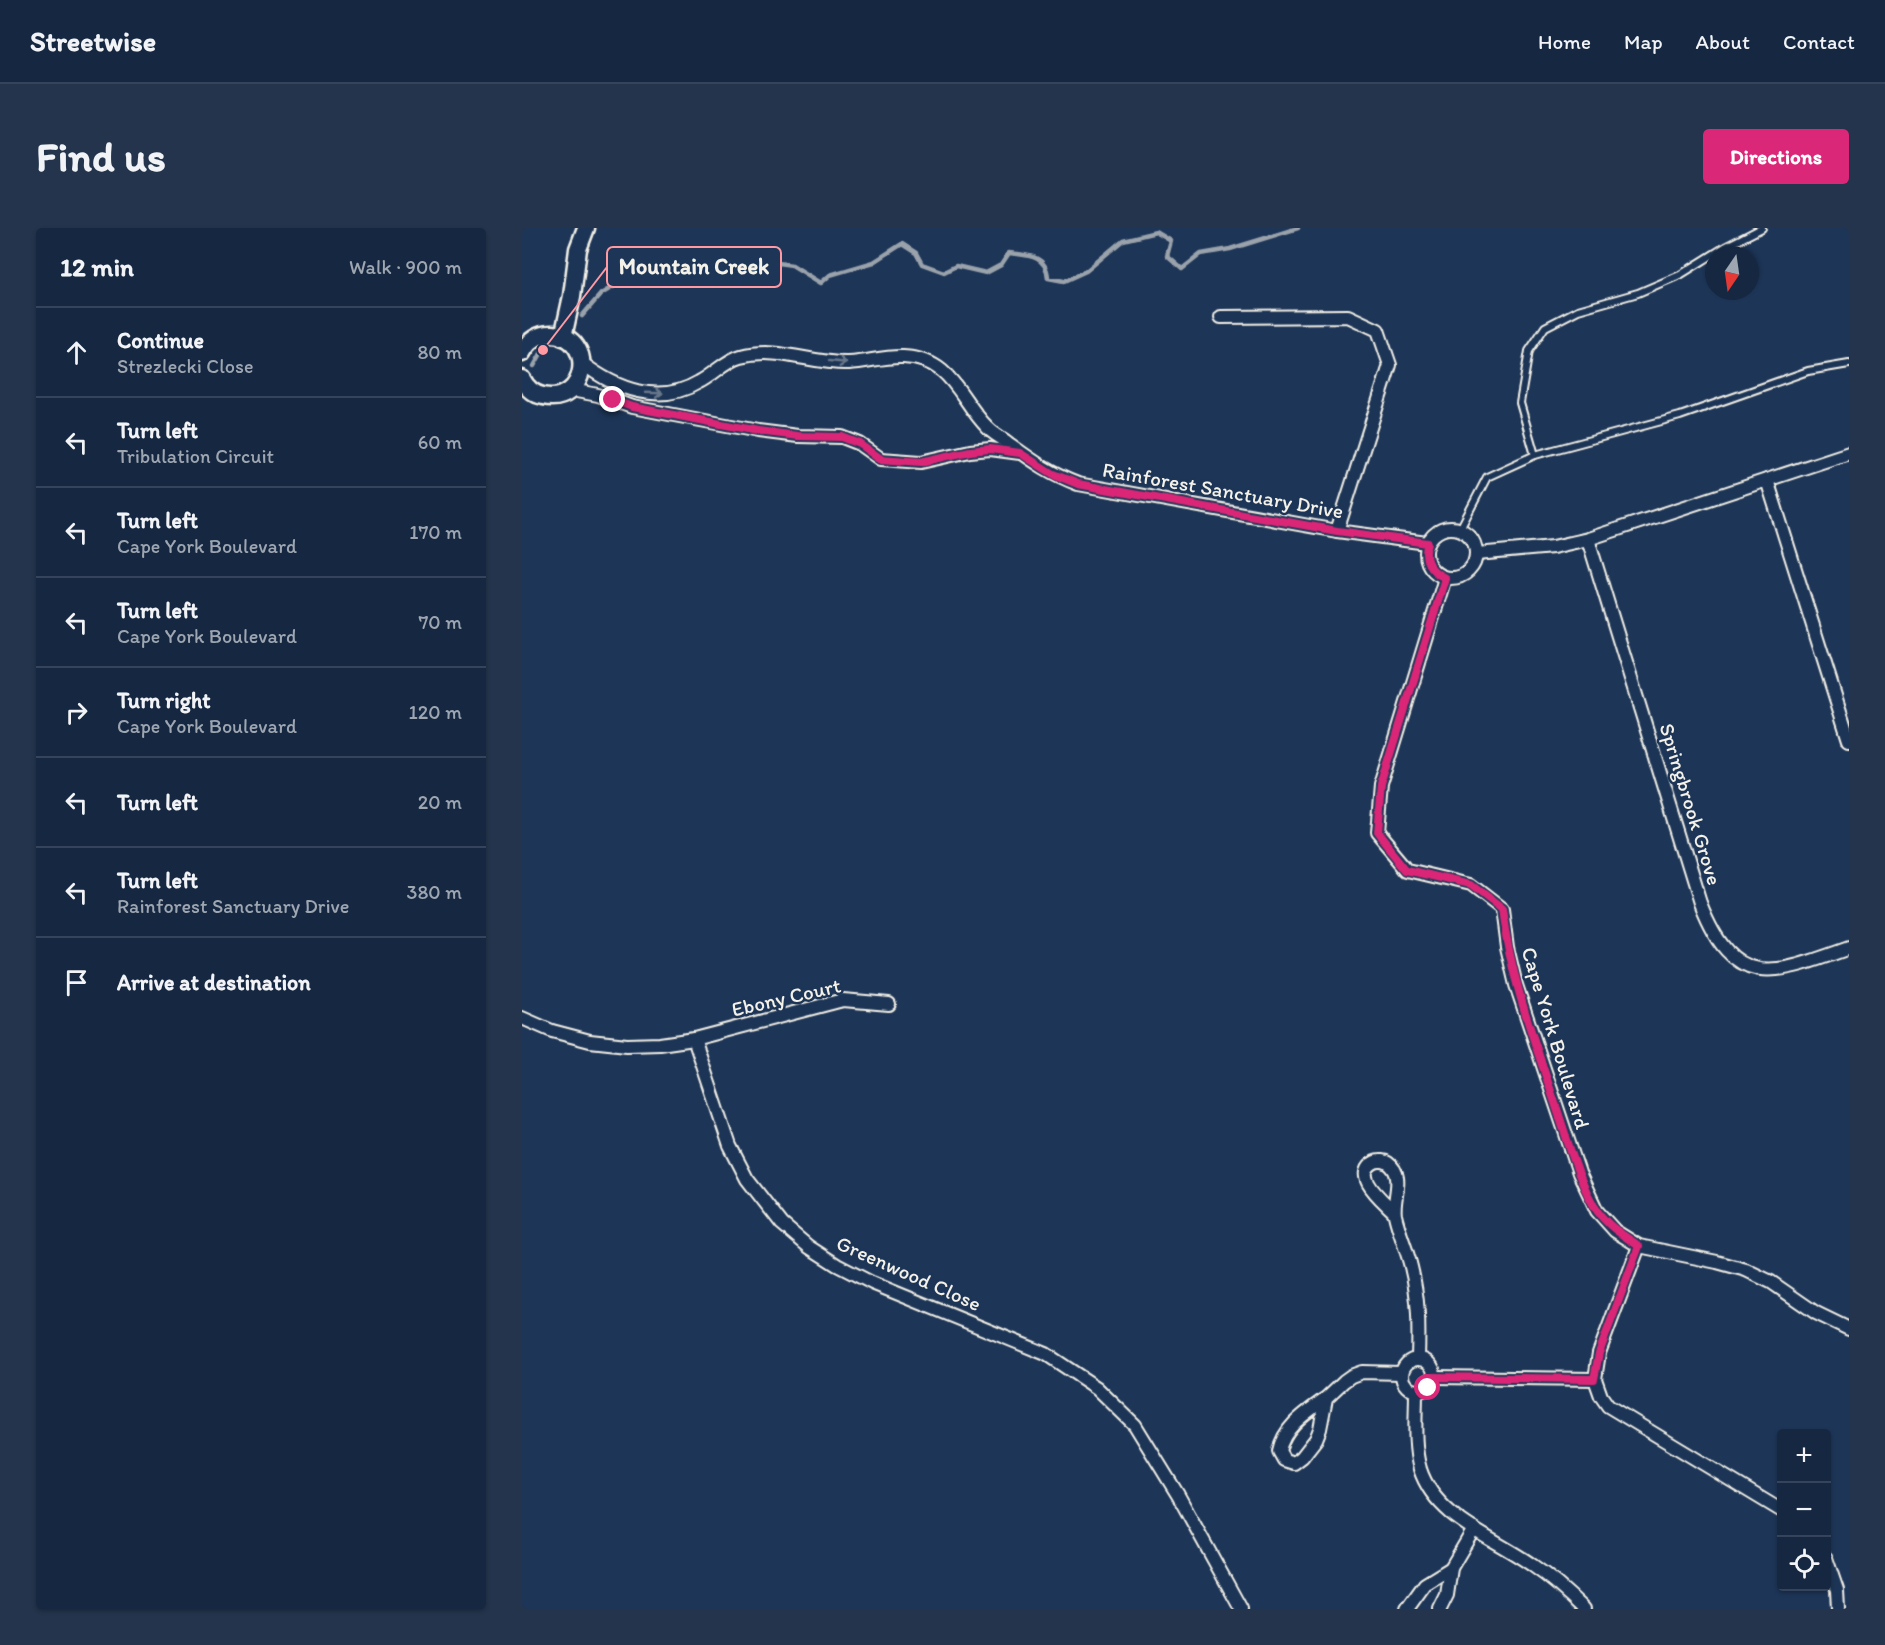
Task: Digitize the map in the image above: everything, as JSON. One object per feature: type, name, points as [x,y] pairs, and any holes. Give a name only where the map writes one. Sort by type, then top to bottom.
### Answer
[{"type":"street","points":[[563,337],[572,296],[578,249],[586,228]]},
{"type":"street","points":[[1221,317],[1348,316],[1378,330],[1390,365],[1337,531]]},
{"type":"street","points":[[522,353],[533,339],[553,334],[563,337],[576,347],[582,363],[578,382],[562,395],[541,396],[525,390]]},
{"type":"street","name":"Rainforest Sanctuary Drive","points":[[582,363],[597,375],[613,383],[653,395],[675,392],[696,384],[740,356],[771,353],[849,363],[879,358],[906,357],[929,363],[943,371],[955,382],[985,425],[1020,453],[1053,474],[1078,484],[1337,531],[1428,543]]},
{"type":"street","name":"Rainforest Sanctuary Drive","points":[[571,390],[598,395],[632,407],[758,431],[798,436],[842,437],[860,444],[881,459],[921,462],[990,449],[1020,453]]},
{"type":"street","points":[[1477,555],[1553,547],[1588,539],[1849,453]]},
{"type":"street","points":[[1767,480],[1849,740]]},
{"type":"street","points":[[1444,528],[1460,529],[1473,540],[1477,555],[1466,574],[1458,578],[1445,578],[1429,566],[1426,558],[1428,543],[1436,532],[1444,528]]},
{"type":"street","name":"Springbrook Grove","points":[[1588,539],[1709,926],[1734,957],[1747,965],[1764,970],[1779,970],[1797,966],[1849,948]]},
{"type":"street","name":"Cape York Boulevard","points":[[1445,578],[1381,787],[1377,833],[1407,870],[1471,885],[1502,909],[1507,947],[1516,985],[1579,1173],[1597,1211],[1615,1231],[1639,1246]]},
{"type":"street","name":"Ebony Court","points":[[694,1039],[843,1000],[889,1004]]},
{"type":"street","points":[[522,1018],[590,1041],[627,1045],[660,1044],[694,1039]]},
{"type":"street","name":"Greenwood Close","points":[[694,1039],[730,1146],[747,1179],[782,1224],[809,1247],[837,1265],[872,1283],[1046,1354],[1097,1388],[1135,1425],[1178,1496],[1241,1609]]},
{"type":"street","points":[[1394,1212],[1411,1266],[1420,1317],[1418,1359]]},
{"type":"street","points":[[1777,1508],[1608,1406],[1597,1389],[1594,1379],[1599,1353],[1639,1246],[1746,1270],[1771,1282],[1816,1313],[1849,1329]]},
{"type":"street","points":[[1418,1359],[1426,1361],[1431,1366],[1434,1377],[1428,1388],[1416,1391],[1404,1385],[1401,1373],[1407,1362],[1418,1359]]},
{"type":"street","points":[[1326,1398],[1316,1439],[1298,1460],[1294,1462],[1284,1460],[1279,1451],[1280,1443],[1291,1427],[1300,1416],[1326,1398],[1351,1376],[1375,1371],[1401,1373]]},
{"type":"street","points":[[1434,1377],[1594,1379]]},
{"type":"street","points":[[1416,1391],[1417,1455],[1420,1470],[1441,1503],[1457,1519],[1531,1564],[1560,1585],[1584,1609]]},
{"type":"street","points":[[1440,1609],[1447,1595],[1450,1568],[1474,1529]]},
{"type":"street","points":[[1407,1609],[1425,1584],[1450,1568]]},
{"type":"street","points":[[1831,1571],[1837,1590],[1838,1609]]},
{"type":"lane","points":[[1534,455],[1520,403],[1529,351],[1545,327],[1578,310],[1638,293],[1680,275],[1762,228]]},
{"type":"lane","points":[[1460,529],[1486,477],[1534,455],[1680,416],[1808,371],[1849,363]]},
{"type":"waterway","points":[[582,316],[601,294],[641,270],[699,266],[744,276],[778,263],[792,265],[821,283],[830,275],[874,262],[902,244],[916,253],[922,264],[944,272],[956,266],[986,273],[1001,265],[1009,253],[1035,258],[1044,265],[1048,278],[1064,281],[1086,271],[1123,240],[1156,232],[1171,241],[1167,256],[1182,269],[1201,254],[1230,249],[1298,228]]},
{"type":"waterway","points":[[534,366],[543,350]]},
{"type":"place","name":"Mountain Creek","points":[[543,350]]},
{"type":"route","points":[[613,400],[632,407],[758,431],[798,436],[842,437],[860,444],[881,459],[921,462],[990,449],[1020,453],[1053,474],[1078,484],[1337,531],[1428,543],[1426,558],[1429,566],[1445,578],[1381,787],[1377,833],[1407,870],[1471,885],[1502,909],[1507,947],[1516,985],[1579,1173],[1597,1211],[1615,1231],[1639,1246],[1599,1353],[1594,1379],[1434,1377],[1428,1388]]}]
